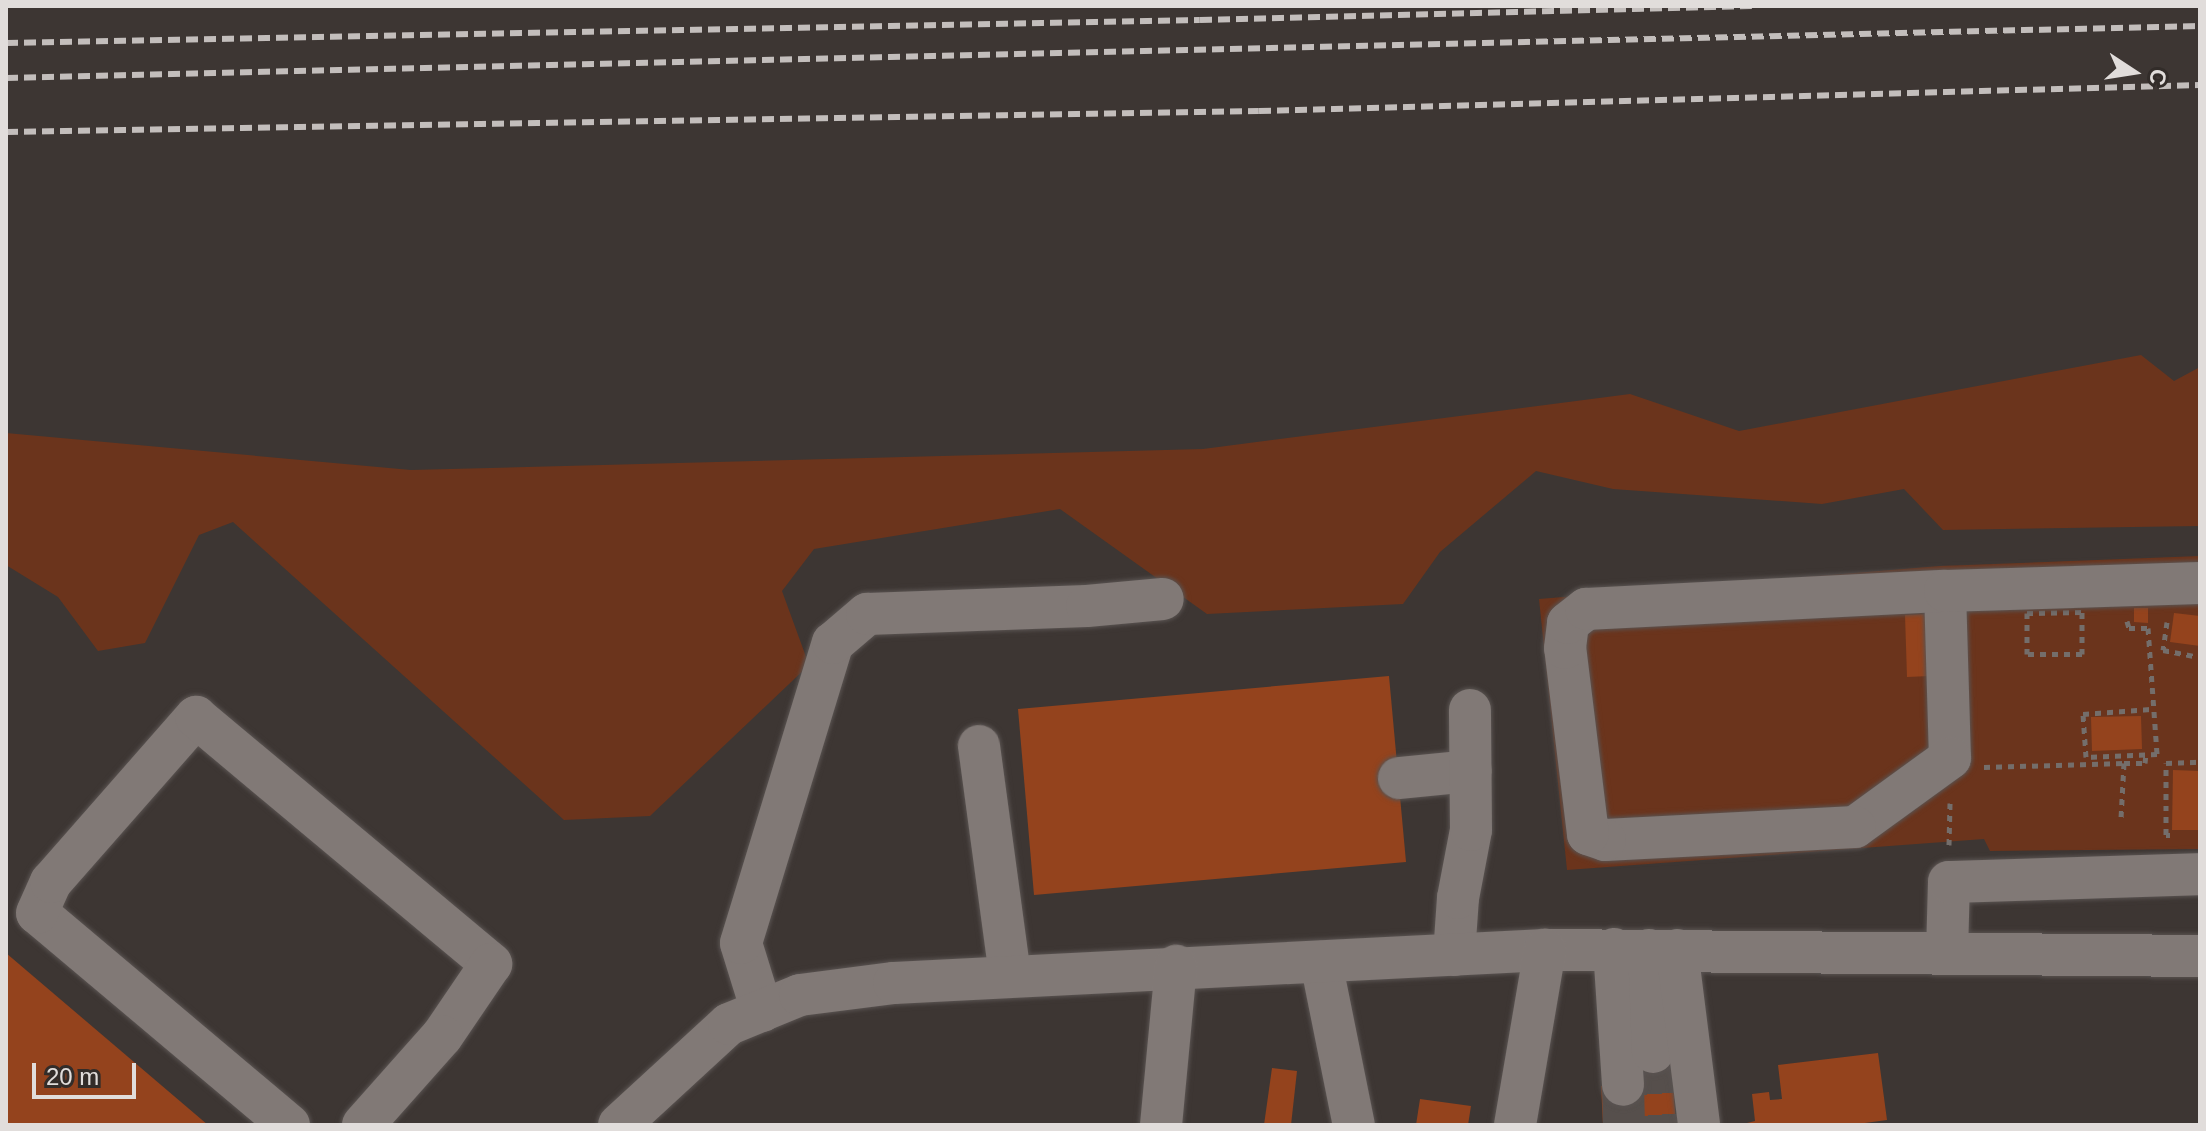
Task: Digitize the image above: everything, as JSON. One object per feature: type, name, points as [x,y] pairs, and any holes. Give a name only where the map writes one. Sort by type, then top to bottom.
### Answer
[{"type":"lane","points":[[1945,591],[1950,763],[1855,827],[1605,840],[1588,834],[1565,648],[1568,623],[1586,609],[1945,591],[2200,583]]},
{"type":"lane","points":[[762,1011],[741,943],[833,643],[867,614],[1087,606],[1163,599]]},
{"type":"lane","points":[[1454,955],[1458,898],[1471,830],[1470,710]]},
{"type":"lane","points":[[289,1125],[21,907],[51,882],[196,717],[491,964],[442,1036],[363,1125]]},
{"type":"lane","points":[[979,746],[1010,976]]},
{"type":"lane","points":[[1399,778],[1471,771]]},
{"type":"lane","points":[[1947,953],[1949,882],[2200,874]]},
{"type":"lane","points":[[1647,949],[1653,1052]]},
{"type":"lane","points":[[1623,1085],[1647,949]]},
{"type":"lane","points":[[1647,949],[1699,1125]]},
{"type":"lane","points":[[619,1125],[729,1024],[800,995],[894,983],[1176,966],[1545,950],[2200,956]]},
{"type":"lane","points":[[1515,1125],[1545,950]]},
{"type":"lane","points":[[1321,962],[1354,1125]]},
{"type":"lane","points":[[1161,1125],[1176,966]]},
{"type":"path","points":[[2082,612],[2082,654],[2027,654],[2027,613],[2082,612]]},
{"type":"path","points":[[2168,619],[2163,650],[2200,657]]},
{"type":"path","points":[[2148,628],[2151,709],[2157,754],[2166,763],[2166,835],[2177,835]]},
{"type":"path","points":[[2151,709],[2083,714],[2086,757],[2157,754]]},
{"type":"path","points":[[1949,882],[1950,763],[2145,763],[2146,753]]},
{"type":"path","points":[[2166,763],[2200,762]]},
{"type":"path","points":[[2121,819],[2124,763]]},
{"type":"shaded area","points":[[2141,355],[2174,381],[2200,367],[2200,526],[1943,530],[1904,489],[1822,504],[1613,489],[1536,471],[1440,552],[1403,604],[1207,614],[1060,509],[814,549],[782,591],[809,665],[650,816],[564,820],[233,522],[199,535],[145,643],[98,651],[58,597],[6,565],[6,433],[411,470],[1203,449],[1630,394],[1739,431]]},
{"type":"shaded area","points":[[2200,556],[2200,849],[1990,851],[1984,839],[1567,870],[1539,599],[1940,566]]},
{"type":"building","points":[[2134,608],[2148,608],[2148,623],[2134,622]]},
{"type":"building","points":[[2174,613],[2200,616],[2200,646],[2170,642]]},
{"type":"building","points":[[1927,614],[1930,676],[1907,677],[1905,615]]},
{"type":"building","points":[[1389,676],[1406,862],[1034,895],[1018,709]]},
{"type":"building","points":[[2141,716],[2142,749],[2092,751],[2091,717]]},
{"type":"building","points":[[2173,770],[2200,771],[2200,830],[2172,830]]},
{"type":"building","points":[[6,953],[208,1125],[6,1125]]},
{"type":"building","points":[[1671,1051],[1676,1125],[1603,1125],[1601,1086],[1637,1084],[1635,1053]]},
{"type":"building","points":[[1878,1053],[1887,1120],[1850,1125],[1739,1125],[1755,1121],[1752,1094],[1769,1092],[1770,1100],[1782,1099],[1778,1065]]},
{"type":"building","points":[[1272,1068],[1297,1071],[1291,1125],[1264,1125]]},
{"type":"building","points":[[1420,1099],[1471,1106],[1468,1125],[1416,1125]]},
{"type":"tunnel","points":[[1653,1052],[1658,1125]]},
{"type":"tunnel","points":[[1623,1085],[1624,1125]]},
{"type":"railway","points":[[6,43],[1752,6]]},
{"type":"railway","points":[[6,78],[2200,26]]},
{"type":"railway","points":[[6,132],[1259,111],[2200,85]]}]
